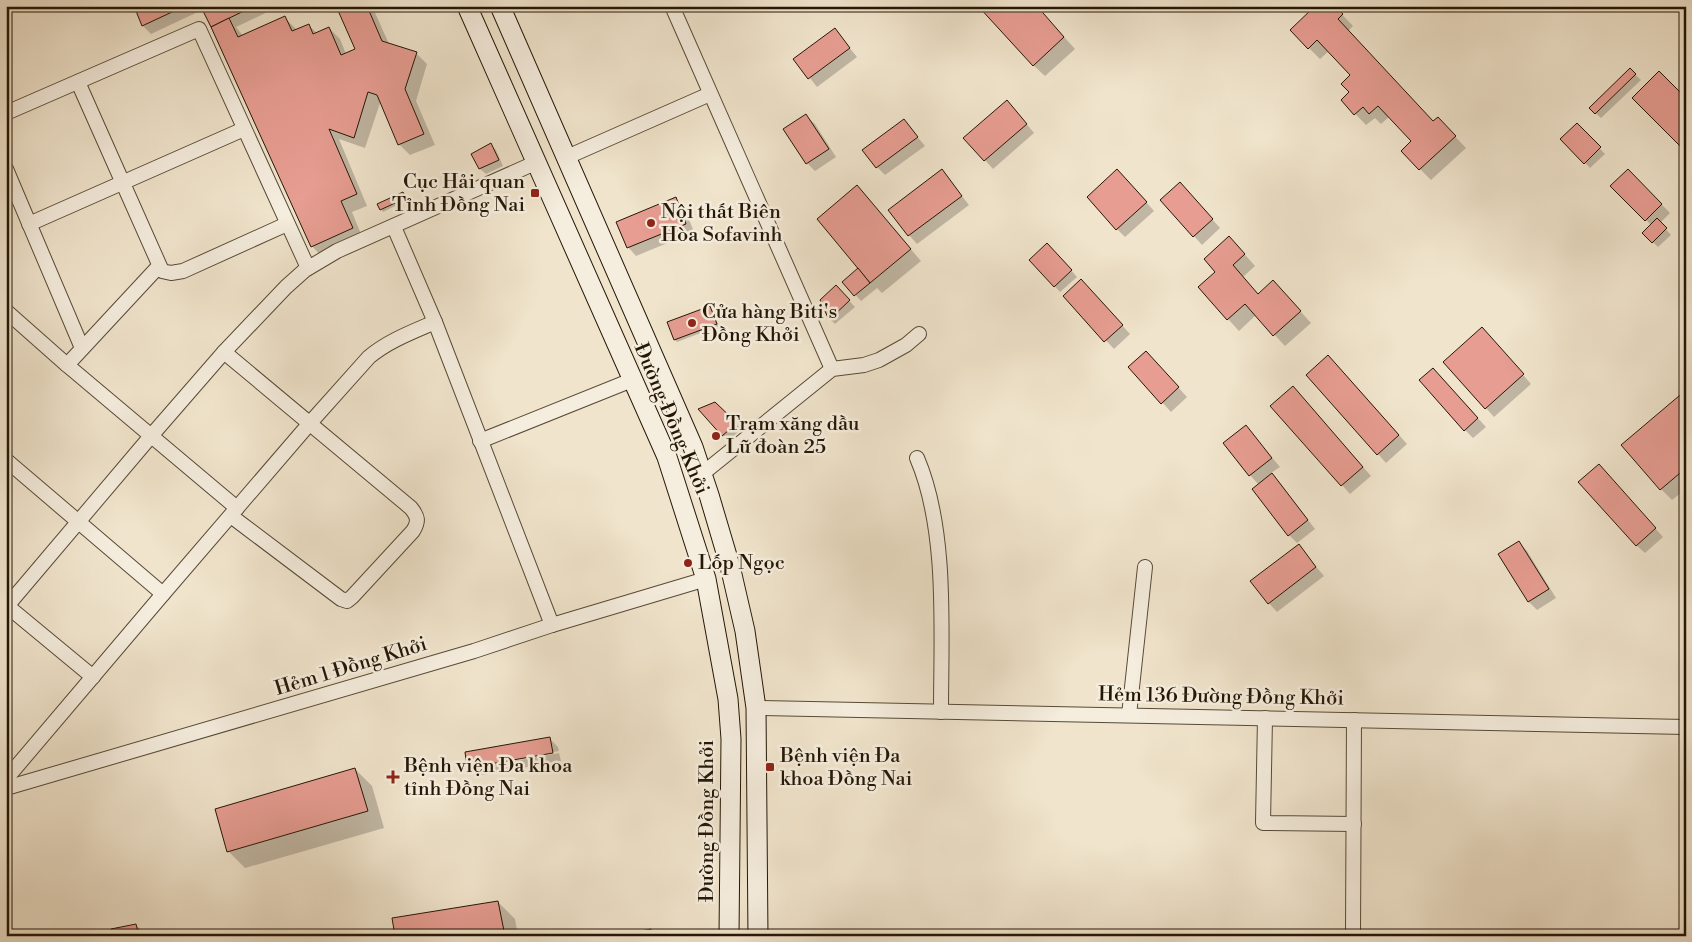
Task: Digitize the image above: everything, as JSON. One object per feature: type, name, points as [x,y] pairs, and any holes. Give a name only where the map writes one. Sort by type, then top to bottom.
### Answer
[{"type":"main road","name":"Đường Đồng Khởi","points":[[467,6],[667,457],[706,579],[728,699],[731,740],[729,936]]},
{"type":"main road","name":"Đường Đồng Khởi","points":[[500,6],[693,447],[730,566],[745,631],[756,708],[758,936]]},
{"type":"main road","points":[[487,54],[515,41]]},
{"type":"main road","points":[[677,486],[702,474]]},
{"type":"street","points":[[672,6],[832,369]]},
{"type":"street","points":[[6,113],[199,29],[308,268]]},
{"type":"street","points":[[78,82],[162,271],[167,273],[183,271],[287,224]]},
{"type":"street","points":[[567,156],[710,94]]},
{"type":"street","points":[[29,224],[244,129]]},
{"type":"street","points":[[93,677],[6,605],[151,436],[224,352],[286,287],[308,268],[337,251],[535,163]]},
{"type":"street","points":[[6,169],[82,348]]},
{"type":"street","points":[[394,227],[435,322],[552,625]]},
{"type":"street","points":[[67,365],[159,266]]},
{"type":"street","points":[[6,311],[151,436],[234,512],[340,600],[347,601],[414,531],[418,522],[417,516],[411,508],[224,352]]},
{"type":"street","points":[[6,779],[310,423],[369,357],[380,347],[435,322]]},
{"type":"street","points":[[702,474],[832,369],[864,365],[879,360],[906,345],[919,334]]},
{"type":"street","points":[[480,441],[632,380]]},
{"type":"street","points":[[917,458],[925,477],[933,516],[941,587],[941,712]]},
{"type":"street","points":[[6,460],[163,594]]},
{"type":"street","points":[[1129,715],[1145,567]]},
{"type":"street","name":"Hẻm 1 Đồng Khởi","points":[[6,788],[474,651],[552,625],[706,579]]},
{"type":"street","name":"Hẻm 136 Đường Đồng Khởi","points":[[756,708],[1686,726]]},
{"type":"street","points":[[1265,718],[1263,823],[1354,824]]},
{"type":"street","points":[[1353,936],[1354,720]]},
{"type":"building","points":[[134,6],[185,6],[142,26]]},
{"type":"building","points":[[208,6],[254,6],[211,27],[202,9]]},
{"type":"building","points":[[336,6],[367,6],[382,41],[417,52],[405,89],[424,134],[398,145],[377,95],[368,92],[354,138],[329,129],[357,194],[341,201],[353,228],[311,247],[211,27],[229,18],[238,37],[285,16],[292,31],[309,24],[313,34],[329,27],[341,55],[355,49]]},
{"type":"building","points":[[978,6],[1037,6],[1064,37],[1033,66]]},
{"type":"building","points":[[1315,6],[1335,6],[1343,14],[1338,19],[1433,121],[1438,117],[1456,136],[1419,170],[1401,151],[1411,141],[1378,106],[1369,114],[1363,107],[1354,115],[1341,100],[1349,92],[1341,84],[1350,75],[1317,40],[1308,49],[1290,30]]},
{"type":"building","points":[[835,28],[850,48],[808,79],[793,59]]},
{"type":"building","points":[[1630,68],[1636,74],[1595,114],[1589,108]]},
{"type":"building","points":[[1659,71],[1686,98],[1686,152],[1632,98]]},
{"type":"building","points":[[1007,100],[1027,124],[984,161],[963,138]]},
{"type":"building","points":[[806,114],[829,149],[806,164],[783,129]]},
{"type":"building","points":[[904,119],[918,137],[876,168],[862,150]]},
{"type":"building","points":[[1577,123],[1601,147],[1584,164],[1560,139]]},
{"type":"building","points":[[491,143],[499,160],[479,169],[471,154]]},
{"type":"building","points":[[942,169],[962,196],[908,236],[888,210]]},
{"type":"building","points":[[1117,169],[1147,202],[1116,230],[1087,197]]},
{"type":"building","points":[[1628,169],[1662,204],[1645,221],[1610,186]]},
{"type":"building","points":[[1180,182],[1213,219],[1193,237],[1160,200]]},
{"type":"building","points":[[857,185],[911,249],[870,283],[817,219]]},
{"type":"building","points":[[403,192],[406,198],[380,210],[377,204]]},
{"type":"building","points":[[676,197],[686,224],[627,248],[616,222]]},
{"type":"building","points":[[1657,218],[1667,228],[1652,243],[1642,233]]},
{"type":"building","points":[[1229,236],[1245,254],[1233,265],[1258,294],[1273,280],[1301,311],[1273,336],[1245,304],[1227,320],[1198,287],[1215,272],[1204,259]]},
{"type":"building","points":[[1047,243],[1072,270],[1054,287],[1029,260]]},
{"type":"building","points":[[858,268],[870,283],[854,296],[842,282]]},
{"type":"building","points":[[1081,279],[1123,325],[1104,342],[1063,296]]},
{"type":"building","points":[[836,285],[850,300],[829,320],[820,300]]},
{"type":"building","points":[[710,306],[717,324],[674,340],[667,322]]},
{"type":"building","points":[[1482,327],[1524,374],[1485,409],[1443,362]]},
{"type":"building","points":[[1146,351],[1179,387],[1161,404],[1128,367]]},
{"type":"building","points":[[1328,355],[1399,435],[1377,455],[1306,375]]},
{"type":"building","points":[[1433,368],[1478,418],[1464,431],[1419,380]]},
{"type":"building","points":[[1293,386],[1363,467],[1341,486],[1270,406]]},
{"type":"building","points":[[1686,390],[1686,468],[1660,490],[1621,445]]},
{"type":"building","points":[[715,402],[737,423],[722,436],[698,409]]},
{"type":"building","points":[[1246,425],[1272,458],[1249,476],[1223,443]]},
{"type":"building","points":[[1599,464],[1656,528],[1636,546],[1578,482]]},
{"type":"building","points":[[1272,473],[1308,520],[1288,536],[1252,489]]},
{"type":"building","points":[[1519,541],[1549,589],[1528,602],[1498,554]]},
{"type":"building","points":[[1299,544],[1316,567],[1268,604],[1250,581]]},
{"type":"building","points":[[550,737],[553,753],[467,768],[465,752]]},
{"type":"building","points":[[355,768],[368,811],[227,852],[215,809]]},
{"type":"building","points":[[498,901],[505,936],[395,936],[392,918]]},
{"type":"building","points":[[136,924],[139,936],[112,936],[111,929]]},
{"type":"building","points":[[651,929],[652,936],[615,936]]},
{"type":"place","name":"Cục Hải quan Tỉnh Đồng Nai","points":[[535,193]]},
{"type":"place","name":"Nội thất Biên Hòa Sofavinh","points":[[651,223]]},
{"type":"place","name":"Cửa hàng Biti's Đồng Khởi","points":[[692,323]]},
{"type":"place","name":"Trạm xăng dầu Lữ đoàn 25","points":[[716,436]]},
{"type":"place","name":"Lốp Ngọc","points":[[688,563]]},
{"type":"place","name":"Bệnh viện Đa khoa Đồng Nai","points":[[770,767]]},
{"type":"place","name":"Bệnh viện Đa khoa tỉnh Đồng Nai","points":[[393,777]]}]
